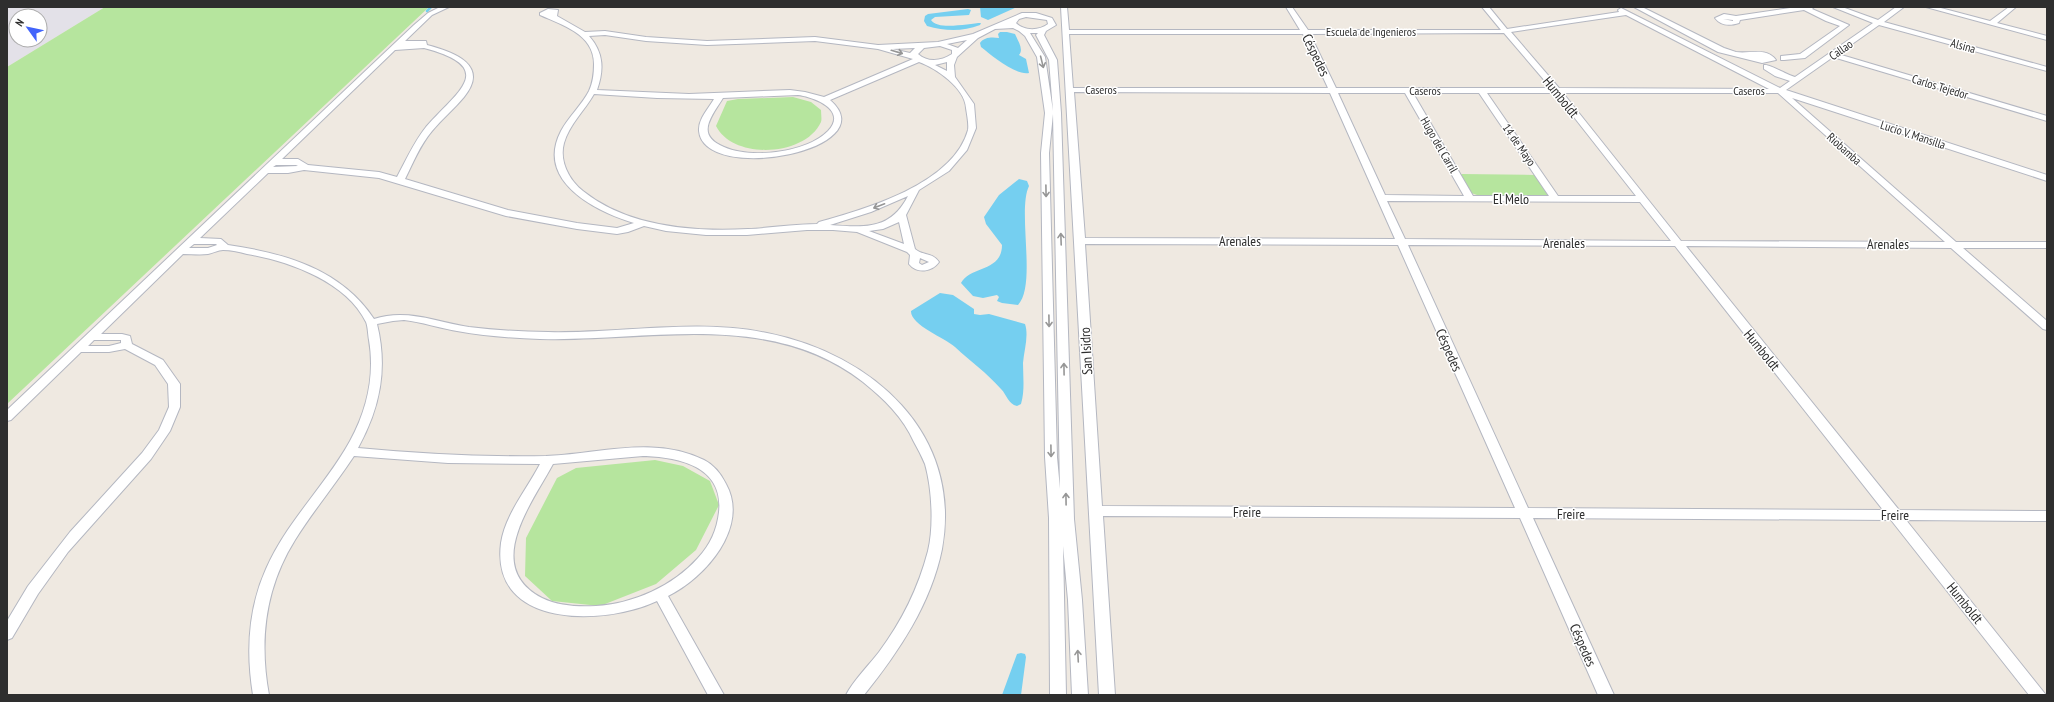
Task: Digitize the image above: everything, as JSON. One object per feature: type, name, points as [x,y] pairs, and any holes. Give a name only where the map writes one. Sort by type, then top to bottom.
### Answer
[{"type":"street","points":[[7,417],[192,241],[272,162],[430,14],[446,7]]},
{"type":"street","points":[[1031,7],[1012,21],[1018,28],[1028,35],[1041,57],[1053,122]]},
{"type":"street","points":[[1042,7],[1040,12],[1043,16]]},
{"type":"street","name":"San Isidro","points":[[1064,7],[1080,240],[1107,695]]},
{"type":"street","name":"Céspedes","points":[[1289,7],[1306,32],[1606,695]]},
{"type":"street","name":"Humboldt","points":[[1485,7],[1508,32],[1557,92],[2038,695]]},
{"type":"street","name":"Riobamba","points":[[1616,7],[1780,91],[1951,245],[2047,327]]},
{"type":"street","points":[[1638,7],[1721,50],[1769,61],[1802,56],[1845,26],[1828,20],[1807,7],[1736,18]]},
{"type":"street","name":"Alsina","points":[[1836,7],[1879,23],[2047,69]]},
{"type":"street","name":"Callao","points":[[1780,91],[1901,7]]},
{"type":"street","points":[[1929,7],[2047,38]]},
{"type":"street","points":[[1992,24],[2013,7]]},
{"type":"street","name":"Escuela de Ingenieros","points":[[1066,32],[1508,32],[1626,13]]},
{"type":"street","points":[[812,226],[867,211],[915,191],[952,162],[963,147],[969,134],[972,121],[969,103],[951,77],[918,59],[913,54],[915,50],[929,45],[975,36],[1020,16],[1043,16],[1050,19],[1052,23],[1044,29],[1040,35],[1054,60],[1053,122],[1061,518],[1058,695]]},
{"type":"street","points":[[553,17],[583,34],[593,46],[599,63],[598,74],[593,92],[564,130],[559,146],[561,167],[572,185],[591,201],[620,216],[642,223],[716,233],[812,226],[860,231],[913,252],[902,216]]},
{"type":"street","points":[[994,27],[1044,29]]},
{"type":"street","points":[[583,34],[605,33],[646,39],[707,43],[815,39],[878,46],[950,46],[956,50],[955,56]]},
{"type":"street","points":[[951,77],[950,65],[955,56],[975,36]]},
{"type":"street","points":[[396,46],[424,46],[444,52],[458,58],[469,70],[469,81],[465,92],[438,119],[420,142],[400,180]]},
{"type":"street","points":[[878,46],[918,59],[941,62],[955,56]]},
{"type":"street","name":"Carlos Tejedor","points":[[1833,55],[2047,119]]},
{"type":"street","points":[[1754,57],[1769,61],[1778,74],[1796,80]]},
{"type":"street","points":[[824,100],[918,59]]},
{"type":"street","name":"Caseros","points":[[1070,90],[1557,92],[1780,91]]},
{"type":"street","name":"Hugo del Carril","points":[[1408,91],[1470,198]]},
{"type":"street","name":"14 de Mayo","points":[[1482,91],[1556,199]]},
{"type":"street","name":"Lucio V. Mansilla","points":[[1780,91],[2047,178]]},
{"type":"street","points":[[593,92],[656,96],[720,96],[788,92],[824,100],[834,108],[838,117],[836,126],[828,135],[813,145],[795,151],[773,155],[751,156],[730,153],[711,145],[706,140],[703,127],[720,96]]},
{"type":"street","points":[[272,162],[298,162],[304,166]]},
{"type":"street","points":[[282,170],[281,166],[289,162]]},
{"type":"street","points":[[264,170],[282,170],[304,166],[360,172],[400,180],[484,207],[538,220],[617,231],[625,230],[642,223]]},
{"type":"street","points":[[860,231],[884,225],[902,216],[915,191]]},
{"type":"street","name":"El Melo","points":[[1380,198],[1642,199]]},
{"type":"street","name":"Arenales","points":[[1080,240],[2047,245]]},
{"type":"street","points":[[192,241],[222,242],[222,247]]},
{"type":"street","points":[[200,251],[200,246],[208,241]]},
{"type":"street","points":[[181,251],[208,251],[222,247],[254,252],[307,268],[340,288],[360,307],[372,323],[378,350],[378,365],[374,395],[362,429],[350,451],[280,552],[272,570],[258,615],[256,634],[255,660],[261,695]]},
{"type":"street","points":[[372,323],[387,317],[404,316],[467,330],[518,335],[568,336],[698,329],[748,332],[785,340],[815,349],[846,364],[876,384],[899,406],[910,421],[925,448],[935,482],[938,524],[930,569],[908,623],[855,695]]},
{"type":"street","points":[[91,337],[126,338],[126,345]]},
{"type":"street","points":[[100,349],[100,343],[111,337]]},
{"type":"street","points":[[7,634],[36,586],[60,553],[96,511],[147,457],[168,427],[174,410],[176,396],[175,385],[170,374],[162,364],[143,351],[126,345],[116,348],[78,349]]},
{"type":"street","points":[[350,451],[458,460],[549,460],[636,452],[669,452],[700,463],[710,470],[717,479],[726,498],[725,521],[717,544],[693,571],[660,594],[610,611],[573,612],[554,609],[540,604],[526,594],[514,582],[508,569],[507,554],[508,538],[516,520],[549,460]]},
{"type":"street","name":"Freire","points":[[1095,511],[2047,516]]},
{"type":"street","points":[[1061,518],[1075,600],[1080,695]]},
{"type":"street","points":[[660,594],[716,695]]},
{"type":"shaded area","points":[[7,7],[105,7],[48,42],[48,8],[8,8],[8,48],[38,48],[7,67]]},
{"type":"green space","points":[[105,7],[429,7],[7,404],[7,67],[38,48],[48,48],[48,42]]},
{"type":"green space","points":[[793,97],[811,102],[821,110],[821,122],[813,134],[800,142],[785,148],[769,150],[752,149],[737,145],[725,137],[716,126],[727,101],[738,99]]},
{"type":"green space","points":[[1461,174],[1536,175],[1548,194],[1544,197],[1477,195],[1471,193]]},
{"type":"green space","points":[[655,460],[683,466],[710,481],[719,505],[696,550],[656,584],[600,606],[552,601],[525,576],[526,538],[557,478],[576,468]]},
{"type":"water","points":[[980,7],[1017,7],[988,20],[981,17]]},
{"type":"water","points":[[968,9],[971,10],[969,15],[935,17],[931,20],[940,25],[947,26],[981,23],[980,25],[967,29],[947,30],[927,26],[924,21],[925,16],[928,14]]},
{"type":"water","points":[[1000,32],[1015,34],[1021,48],[1019,55],[1026,59],[1029,73],[1024,73],[1011,68],[997,60],[981,47],[980,43],[988,38],[999,38],[998,34]]},
{"type":"water","points":[[1019,179],[1027,181],[1029,186],[1026,197],[1025,212],[1027,265],[1026,281],[1023,295],[1018,305],[997,301],[999,297],[997,295],[983,298],[973,296],[961,283],[971,274],[985,268],[997,260],[1001,254],[1002,245],[986,224],[984,217],[999,195]]},
{"type":"water","points":[[940,293],[953,295],[974,309],[974,314],[989,314],[1025,324],[1026,338],[1021,404],[1017,406],[1014,405],[996,383],[984,372],[950,343],[929,331],[912,316],[911,311]]},
{"type":"water","points":[[1017,654],[1025,654],[1026,657],[1021,695],[1002,695]]},
{"type":"waterway","points":[[427,11],[431,7]]}]
